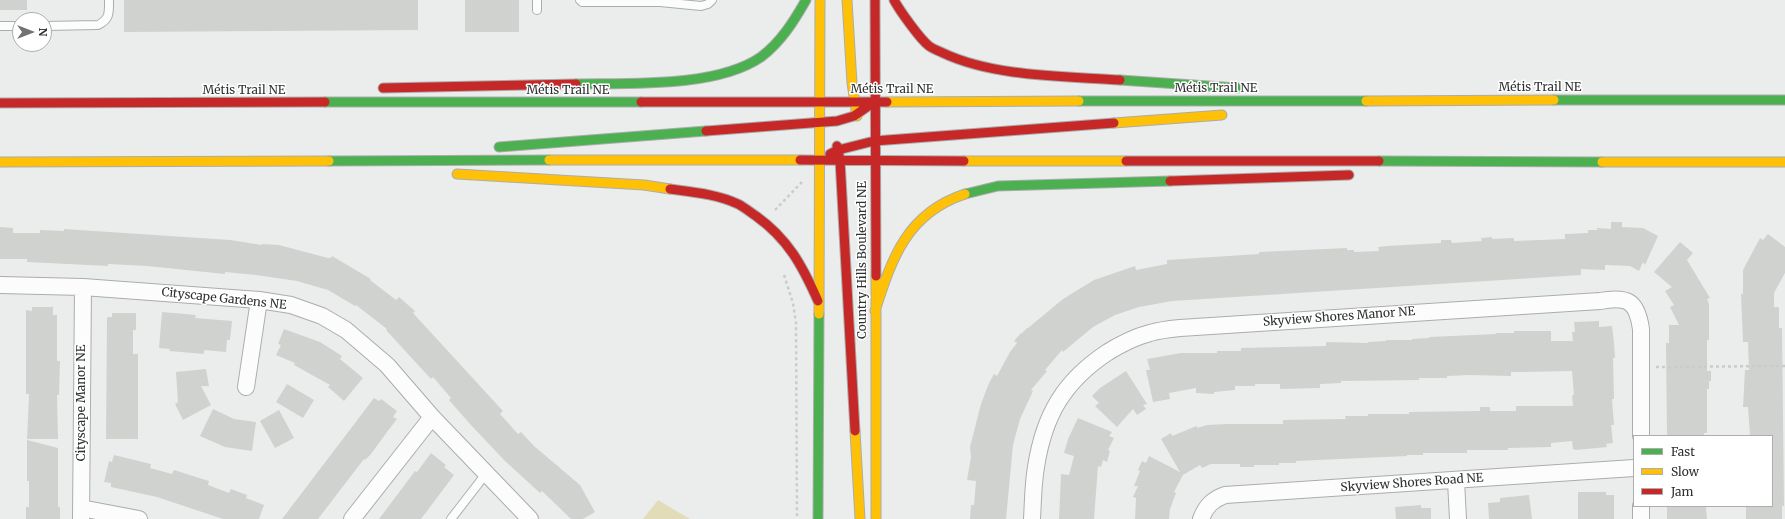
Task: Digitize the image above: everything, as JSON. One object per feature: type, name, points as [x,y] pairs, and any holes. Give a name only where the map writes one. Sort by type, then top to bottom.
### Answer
[{"type":"main road","points":[[370,88],[655,82],[695,78],[725,72],[752,62],[777,43],[806,0]]},
{"type":"main road","points":[[818,519],[820,0]]},
{"type":"main road","points":[[846,0],[854,102],[858,119]]},
{"type":"main road","name":"Country Hills Boulevard NE","points":[[875,0],[874,160],[876,519]]},
{"type":"main road","points":[[894,0],[900,11],[928,46],[954,58],[983,67],[1042,75],[1245,88]]},
{"type":"main road","points":[[144,103],[252,92]]},
{"type":"main road","points":[[1300,92],[1433,100]]},
{"type":"main road","points":[[1288,110],[1382,100]]},
{"type":"main road","name":"Métis Trail NE","points":[[0,103],[1785,100]]},
{"type":"main road","points":[[820,102],[830,122],[840,160],[860,519]]},
{"type":"main road","points":[[486,148],[858,119],[874,102]]},
{"type":"main road","points":[[819,160],[863,139],[874,141],[1233,114]]},
{"type":"main road","points":[[863,139],[874,160]]},
{"type":"main road","points":[[290,161],[446,151]]},
{"type":"main road","points":[[0,162],[819,160],[1785,162]]},
{"type":"main road","points":[[290,161],[408,170]]},
{"type":"main road","points":[[1469,171],[1732,162]]},
{"type":"main road","points":[[448,173],[644,185],[710,195],[739,204],[764,222],[784,240],[807,276],[818,301]]},
{"type":"main road","points":[[875,311],[893,258],[914,224],[935,208],[963,195],[998,186],[1358,175]]},
{"type":"street","name":"Cityscape Gardens NE","points":[[0,285],[83,287],[259,300],[291,305],[322,316],[346,330],[386,365],[485,474],[530,519]]},
{"type":"street","name":"Cityscape Manor NE","points":[[81,514],[83,287]]},
{"type":"street","name":"Skyview Shores Manor NE","points":[[1032,519],[1036,468],[1042,438],[1052,411],[1067,386],[1094,362],[1120,344],[1149,333],[1187,327],[1600,301],[1614,298],[1626,300],[1634,306],[1639,316],[1641,329],[1641,435]]},
{"type":"street","points":[[246,387],[259,300]]},
{"type":"street","points":[[352,519],[432,417]]},
{"type":"street","name":"Skyview Shores Road NE","points":[[1201,519],[1204,510],[1210,503],[1225,495],[1456,481],[1633,468]]},
{"type":"street","points":[[1456,481],[1458,519]]},
{"type":"street","points":[[1641,507],[1641,519]]},
{"type":"street","points":[[81,514],[139,519]]},
{"type":"lane","points":[[52,26],[98,25],[106,21],[109,15],[109,0]]},
{"type":"lane","points":[[537,0],[537,10]]},
{"type":"lane","points":[[580,0],[582,2],[643,1],[683,3],[701,6],[708,4],[712,0]]},
{"type":"lane","points":[[0,26],[12,26]]},
{"type":"lane","points":[[451,519],[485,474]]},
{"type":"path","points":[[770,215],[802,181]]},
{"type":"path","points":[[783,273],[793,303],[796,323],[797,519]]},
{"type":"path","points":[[1641,367],[1785,366]]},
{"type":"shaded area","points":[[658,500],[690,519],[643,519]]},
{"type":"building","points":[[0,0],[27,0],[27,10],[0,10]]},
{"type":"building","points":[[124,0],[418,0],[418,30],[124,32]]},
{"type":"building","points":[[465,0],[519,0],[519,32],[465,32]]},
{"type":"building","points":[[1611,222],[1622,222],[1622,227],[1643,228],[1658,236],[1645,265],[1643,262],[1639,271],[1630,266],[1605,265],[1605,270],[1581,269],[1581,275],[1172,301],[1139,307],[1115,315],[1093,327],[1063,352],[1062,350],[1031,390],[1033,391],[1020,419],[1013,445],[1006,519],[970,519],[971,505],[974,505],[976,481],[967,480],[971,457],[970,447],[981,404],[989,383],[994,374],[997,376],[1010,352],[1017,343],[1014,341],[1021,333],[1063,299],[1094,280],[1135,266],[1136,270],[1167,264],[1167,260],[1259,254],[1259,252],[1347,248],[1347,250],[1354,250],[1354,252],[1379,251],[1378,247],[1441,243],[1441,240],[1451,240],[1452,243],[1482,241],[1481,238],[1492,237],[1492,239],[1514,238],[1514,241],[1565,239],[1565,234],[1588,233],[1588,230],[1597,230],[1597,228],[1611,229]]},
{"type":"building","points":[[0,227],[13,228],[13,233],[40,233],[40,230],[64,231],[64,229],[230,240],[262,245],[279,245],[328,258],[331,258],[332,256],[371,279],[370,280],[396,300],[399,297],[415,311],[413,313],[503,411],[500,414],[518,434],[521,432],[534,446],[580,485],[595,512],[583,519],[571,519],[542,491],[540,493],[505,461],[449,400],[451,398],[433,377],[431,379],[386,330],[387,329],[356,305],[355,306],[328,290],[297,281],[225,272],[225,274],[147,266],[108,264],[108,266],[27,262],[27,259],[0,259]]},
{"type":"building","points":[[1768,234],[1785,247],[1785,273],[1774,293],[1774,307],[1779,307],[1779,328],[1782,328],[1784,506],[1782,506],[1782,519],[1746,519],[1746,507],[1773,507],[1773,435],[1750,435],[1748,407],[1743,407],[1745,370],[1749,370],[1748,342],[1743,342],[1741,294],[1743,294],[1743,270],[1760,238],[1763,240]]},
{"type":"building","points":[[1680,242],[1693,253],[1687,260],[1710,298],[1707,299],[1709,304],[1709,340],[1707,340],[1707,371],[1711,371],[1711,381],[1709,381],[1709,389],[1707,389],[1707,433],[1704,433],[1704,435],[1667,435],[1666,343],[1669,343],[1669,325],[1679,325],[1670,307],[1674,305],[1665,291],[1672,287],[1654,272]]},
{"type":"building","points":[[32,307],[53,307],[53,315],[57,315],[57,361],[60,361],[59,395],[57,395],[58,439],[27,439],[29,394],[26,394],[26,310],[32,311]]},
{"type":"building","points":[[162,312],[196,315],[195,318],[232,321],[230,340],[227,340],[226,352],[204,350],[204,354],[169,351],[170,349],[159,348]]},
{"type":"building","points":[[112,313],[136,313],[136,330],[133,330],[133,354],[138,354],[138,439],[106,439],[107,317],[112,317]]},
{"type":"building","points":[[1599,321],[1599,327],[1612,326],[1615,358],[1613,358],[1614,399],[1612,399],[1614,425],[1611,425],[1613,443],[1606,444],[1607,447],[1576,450],[1573,449],[1572,441],[1551,443],[1551,447],[1508,448],[1508,450],[1467,450],[1467,453],[1423,453],[1423,455],[1296,461],[1296,463],[1279,463],[1279,465],[1254,465],[1254,467],[1240,467],[1240,464],[1211,464],[1202,468],[1200,465],[1183,475],[1174,492],[1176,493],[1170,509],[1169,519],[1135,519],[1136,498],[1133,497],[1138,486],[1134,486],[1142,461],[1146,463],[1149,456],[1180,472],[1161,439],[1171,433],[1172,436],[1197,426],[1197,428],[1207,425],[1283,424],[1283,420],[1346,419],[1345,416],[1368,416],[1368,414],[1480,411],[1480,407],[1490,407],[1490,411],[1516,411],[1516,406],[1573,406],[1572,395],[1574,395],[1572,371],[1511,372],[1511,376],[1469,375],[1447,376],[1447,378],[1419,378],[1419,380],[1341,381],[1341,383],[1320,384],[1320,388],[1280,389],[1280,384],[1255,384],[1255,386],[1235,386],[1235,390],[1214,392],[1214,394],[1196,393],[1196,388],[1169,393],[1170,399],[1153,402],[1146,370],[1150,370],[1147,359],[1181,353],[1241,351],[1241,348],[1326,346],[1326,342],[1368,343],[1386,340],[1412,340],[1429,337],[1514,333],[1514,331],[1551,331],[1551,341],[1573,341],[1572,332],[1575,332],[1574,322]]},
{"type":"building","points":[[284,329],[320,342],[342,356],[340,359],[363,378],[344,401],[328,387],[330,385],[294,365],[295,363],[276,355],[281,345],[278,344]]},
{"type":"building","points":[[206,369],[209,386],[201,386],[211,405],[183,420],[175,404],[178,402],[176,372]]},
{"type":"building","points":[[1126,371],[1147,404],[1143,405],[1146,409],[1137,415],[1133,409],[1117,427],[1095,406],[1099,403],[1092,396],[1100,388]]},
{"type":"building","points":[[287,384],[314,400],[303,418],[276,402]]},
{"type":"building","points":[[374,398],[379,401],[381,399],[397,411],[393,417],[397,419],[371,454],[365,460],[364,459],[318,519],[282,519]]},
{"type":"building","points":[[213,409],[234,419],[256,422],[252,451],[225,447],[200,436]]},
{"type":"building","points":[[279,410],[294,438],[275,448],[260,421]]},
{"type":"building","points":[[1078,418],[1112,432],[1109,436],[1114,438],[1108,450],[1110,451],[1107,462],[1103,460],[1101,467],[1098,466],[1094,519],[1059,519],[1061,474],[1069,475],[1074,456],[1064,453],[1068,439]]},
{"type":"building","points":[[27,440],[58,448],[58,507],[60,507],[60,519],[26,519],[26,507],[29,507],[29,481],[27,481]]},
{"type":"building","points":[[431,453],[446,465],[444,467],[454,475],[421,519],[379,519],[415,471],[417,472]]},
{"type":"building","points":[[114,455],[151,464],[150,468],[172,474],[174,470],[209,481],[208,485],[229,493],[231,489],[247,495],[246,498],[264,505],[259,519],[223,519],[157,497],[111,487],[111,483],[104,482],[109,461],[112,462]]},
{"type":"building","points":[[1578,492],[1606,492],[1606,495],[1614,495],[1614,519],[1578,519]]},
{"type":"building","points":[[1529,495],[1532,519],[1489,519],[1488,503],[1500,502],[1500,498]]},
{"type":"building","points":[[1421,505],[1421,508],[1431,508],[1431,519],[1396,519],[1395,507]]},
{"type":"building","points":[[1667,507],[1706,507],[1707,519],[1667,519]]},
{"type":"traffic: fast","points":[[576,84],[672,82],[721,74],[742,67],[761,57],[775,45],[792,23],[806,0]]},
{"type":"traffic: fast","points":[[1120,80],[1238,88]]},
{"type":"traffic: fast","points":[[1554,100],[1785,100]]},
{"type":"traffic: fast","points":[[1079,101],[1366,101]]},
{"type":"traffic: fast","points":[[325,102],[641,102]]},
{"type":"traffic: fast","points":[[499,147],[706,131]]},
{"type":"traffic: fast","points":[[329,161],[549,160]]},
{"type":"traffic: fast","points":[[1379,161],[1602,162]]},
{"type":"traffic: fast","points":[[965,194],[998,186],[1170,181]]},
{"type":"traffic: fast","points":[[818,519],[819,314]]},
{"type":"traffic: slow","points":[[819,314],[820,0]]},
{"type":"traffic: slow","points":[[847,0],[852,83],[857,116]]},
{"type":"traffic: slow","points":[[1366,101],[1554,100]]},
{"type":"traffic: slow","points":[[887,102],[1079,101]]},
{"type":"traffic: slow","points":[[1114,123],[1222,115]]},
{"type":"traffic: slow","points":[[549,160],[800,160]]},
{"type":"traffic: slow","points":[[0,162],[329,161]]},
{"type":"traffic: slow","points":[[964,161],[1126,161]]},
{"type":"traffic: slow","points":[[1602,162],[1785,162]]},
{"type":"traffic: slow","points":[[457,174],[644,185],[670,189]]},
{"type":"traffic: slow","points":[[875,311],[888,273],[896,256],[916,225],[929,213],[945,202],[965,194]]},
{"type":"traffic: slow","points":[[876,276],[876,519]]},
{"type":"traffic: slow","points":[[855,431],[860,519]]},
{"type":"traffic: jam","points":[[875,0],[876,276]]},
{"type":"traffic: jam","points":[[894,0],[910,24],[929,46],[963,61],[984,67],[1030,74],[1120,80]]},
{"type":"traffic: jam","points":[[383,88],[576,84]]},
{"type":"traffic: jam","points":[[0,103],[325,102]]},
{"type":"traffic: jam","points":[[641,102],[887,102]]},
{"type":"traffic: jam","points":[[706,131],[837,121],[854,116],[874,102]]},
{"type":"traffic: jam","points":[[830,154],[838,150],[874,141],[1114,123]]},
{"type":"traffic: jam","points":[[837,146],[840,160],[855,431]]},
{"type":"traffic: jam","points":[[800,160],[964,161]]},
{"type":"traffic: jam","points":[[1126,161],[1379,161]]},
{"type":"traffic: jam","points":[[1170,181],[1349,175]]},
{"type":"traffic: jam","points":[[670,189],[722,198],[738,204],[756,216],[777,234],[793,254],[800,264],[818,301]]}]
